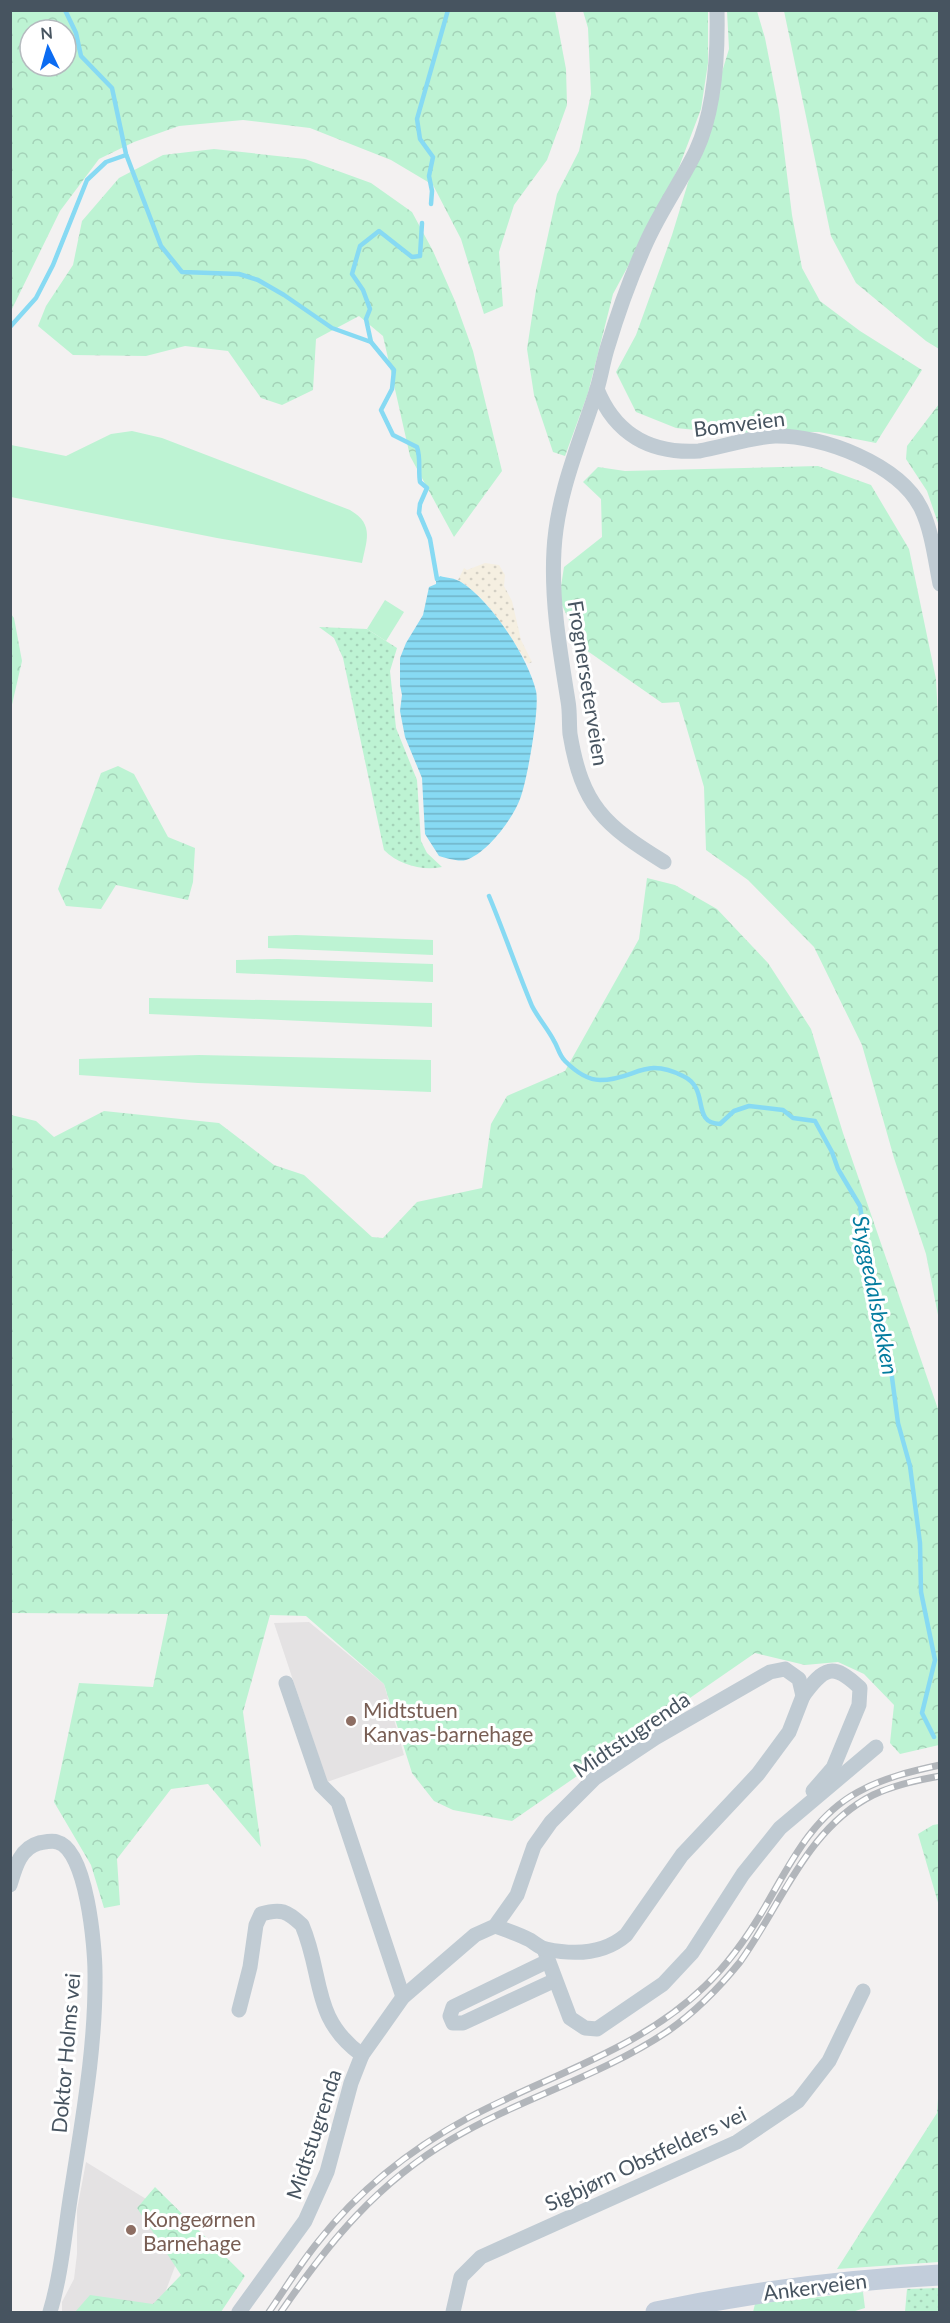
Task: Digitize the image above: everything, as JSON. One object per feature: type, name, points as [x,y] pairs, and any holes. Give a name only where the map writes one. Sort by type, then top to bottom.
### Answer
[{"type":"main road","name":"Ankerveien","points":[[656,2313],[796,2287],[879,2278],[939,2275]]},
{"type":"street","points":[[597,389],[618,313],[639,261],[667,202],[695,153],[708,120],[717,35],[717,10]]},
{"type":"street","name":"Frognerseterveien","points":[[597,389],[586,417],[559,511],[554,549],[556,636],[568,703],[570,732],[578,769],[588,794],[610,825],[664,862]]},
{"type":"street","name":"Bomveien","points":[[597,389],[608,414],[614,421],[643,441],[665,449],[699,451],[773,436],[797,437],[828,445],[872,462],[903,484],[920,506],[926,521],[939,584]]},
{"type":"street","name":"Midtstugrenda","points":[[239,2313],[305,2221],[327,2172],[351,2083],[362,2055],[403,1997],[476,1935],[495,1926],[517,1895],[534,1846],[551,1822],[595,1778],[655,1738],[770,1672],[785,1669],[799,1679],[803,1696]]},
{"type":"street","points":[[495,1926],[529,1940],[546,1955],[570,2018],[585,2028],[597,2029],[663,1984],[692,1953],[743,1874],[833,1768],[859,1705],[860,1688],[847,1676],[831,1671],[817,1676],[803,1696],[789,1732],[777,1749],[736,1799],[689,1847],[626,1935],[616,1944],[600,1950],[546,1955],[453,2007],[450,2016],[453,2023],[463,2023],[549,1983]]},
{"type":"street","points":[[286,1683],[321,1785],[338,1802],[403,1997]]},
{"type":"street","points":[[780,1828],[876,1747]]},
{"type":"street","name":"Doktor Holms vei","points":[[10,1885],[22,1853],[32,1845],[46,1841],[58,1842],[64,1846],[75,1863],[87,1898],[93,1928],[94,2002],[90,2056],[60,2262],[50,2313]]},
{"type":"street","name":"Midtstugrenda","points":[[239,2010],[250,1967],[256,1925],[261,1914],[276,1909],[291,1915],[302,1926],[327,2016],[345,2042],[362,2055]]},
{"type":"street","name":"Sigbjørn Obstfelders vei","points":[[453,2313],[461,2277],[481,2257],[736,2142],[798,2101],[829,2061],[863,1991]]},
{"type":"shaded area","name":"Midtstuen Kanvas-barnehage","points":[[309,1622],[384,1684],[404,1755],[327,1782],[274,1623]]},
{"type":"shaded area","name":"Kongeørnen Barnehage","points":[[86,2162],[185,2223],[177,2261],[165,2293],[148,2312],[62,2312],[62,2302],[74,2279],[77,2254],[77,2210]]},
{"type":"green space","points":[[11,10],[555,11],[566,69],[567,105],[547,160],[514,205],[499,252],[503,306],[484,314],[461,239],[433,185],[391,160],[310,128],[243,120],[179,126],[134,142],[99,159],[60,211],[11,311]]},
{"type":"green space","points":[[583,11],[708,11],[708,63],[701,109],[679,167],[613,294],[588,393],[565,456],[553,452],[534,395],[527,349],[536,290],[557,194],[579,151],[591,94],[588,28]]},
{"type":"green space","points":[[727,11],[757,11],[765,38],[779,110],[792,215],[802,268],[820,301],[860,331],[922,370],[876,443],[819,432],[725,433],[676,428],[636,412],[616,372],[636,335],[672,235],[729,49]]},
{"type":"green space","points":[[784,11],[939,11],[939,349],[926,341],[856,283],[831,236]]},
{"type":"green space","points":[[214,149],[305,159],[371,183],[412,212],[433,251],[455,301],[473,351],[502,471],[454,537],[410,456],[383,336],[359,316],[316,339],[313,390],[282,405],[261,398],[228,351],[185,346],[146,356],[73,355],[38,326],[46,306],[73,265],[82,221],[119,178],[163,155]]},
{"type":"green space","points":[[939,404],[939,526],[927,491],[906,459],[907,446]]},
{"type":"green space","points":[[132,431],[162,438],[350,510],[358,515],[366,527],[367,539],[362,563],[217,538],[11,497],[11,445],[66,456],[111,434]]},
{"type":"green space","points":[[818,466],[871,485],[909,549],[936,679],[939,734],[939,1320],[926,1254],[894,1158],[862,1045],[814,947],[748,880],[706,850],[704,787],[679,702],[662,703],[576,643],[571,624],[559,599],[564,567],[602,537],[601,499],[583,482],[598,467],[625,471]]},
{"type":"green space","points":[[385,600],[404,612],[386,641],[367,629]]},
{"type":"green space","points":[[11,614],[14,618],[22,661],[11,709]]},
{"type":"green space","points":[[319,627],[367,629],[397,648],[390,671],[396,728],[417,780],[421,841],[427,853],[442,867],[411,866],[397,860],[384,850],[343,658],[334,638]]},
{"type":"green space","points":[[118,766],[134,774],[168,837],[195,848],[193,882],[188,900],[116,885],[101,909],[66,906],[58,889],[101,773]]},
{"type":"green space","points":[[647,878],[675,885],[717,909],[768,963],[811,1029],[843,1133],[939,1412],[939,1745],[900,1754],[890,1743],[894,1705],[864,1674],[838,1662],[805,1665],[755,1653],[512,1821],[453,1810],[434,1801],[412,1773],[384,1684],[306,1616],[270,1615],[243,1712],[261,1847],[208,1784],[171,1789],[117,1859],[120,1905],[104,1908],[91,1865],[54,1802],[79,1683],[153,1687],[168,1614],[11,1613],[11,1115],[36,1121],[54,1137],[104,1111],[219,1123],[274,1165],[304,1175],[372,1237],[383,1238],[417,1202],[482,1188],[491,1124],[507,1096],[565,1071],[639,939]]},
{"type":"green space","points":[[268,936],[433,940],[433,955],[268,948]]},
{"type":"green space","points":[[278,959],[433,964],[433,982],[236,973],[236,960]]},
{"type":"green space","points":[[149,998],[432,1003],[432,1027],[149,1014]]},
{"type":"green space","points":[[199,1055],[431,1060],[431,1092],[198,1083],[79,1075],[79,1059]]},
{"type":"green space","points":[[940,1824],[939,1906],[918,1834],[933,1825]]},
{"type":"green space","points":[[939,2084],[939,2262],[837,2269],[937,2113]]},
{"type":"green space","points":[[155,2187],[245,2276],[221,2312],[75,2312],[90,2295],[153,2304],[181,2275],[137,2208]]},
{"type":"green space","points":[[939,2288],[939,2312],[905,2312],[907,2289]]},
{"type":"green space","points":[[863,2292],[865,2308],[852,2312],[753,2312],[755,2304]]},
{"type":"sand","points":[[485,563],[499,565],[505,575],[504,586],[512,601],[521,640],[532,662],[528,664],[489,607],[458,580],[464,568],[467,570]]},
{"type":"water","points":[[440,576],[461,582],[473,591],[496,616],[525,662],[532,677],[537,700],[535,728],[520,799],[505,826],[490,843],[466,860],[452,860],[439,856],[425,834],[422,778],[405,737],[400,711],[402,695],[400,658],[423,615],[429,587],[436,584]]},
{"type":"waterway","points":[[65,10],[76,33],[81,56],[112,88],[126,154],[161,246],[182,272],[239,274],[258,280],[332,328],[371,342]]},
{"type":"waterway","name":"Styggedalsbekken","points":[[431,204],[432,191],[429,176],[433,157],[420,139],[417,119],[448,10]]},
{"type":"waterway","points":[[10,327],[36,298],[53,265],[87,180],[106,162],[126,155]]},
{"type":"waterway","name":"Styggedalsbekken","points":[[422,223],[420,256],[412,257],[379,231],[360,246],[352,274],[363,290],[370,309],[366,319],[371,342],[394,370],[392,389],[381,410],[393,435],[417,447],[420,482],[427,488],[419,513],[430,539],[437,579]]},
{"type":"waterway","name":"Styggedalsbekken","points":[[489,896],[532,1006],[563,1059],[576,1071],[600,1080],[623,1077],[649,1068],[669,1070],[691,1082],[699,1097],[702,1112],[711,1122],[720,1124],[734,1111],[749,1106],[783,1110],[793,1118],[815,1121],[832,1152],[838,1169],[860,1206],[867,1253],[888,1347],[898,1423],[910,1466],[920,1543],[921,1592],[935,1660],[922,1713],[934,1737]]},
{"type":"railway","points":[[269,2312],[305,2259],[334,2223],[350,2205],[387,2172],[426,2143],[468,2118],[622,2045],[679,2009],[714,1977],[738,1949],[759,1918],[793,1858],[828,1814],[842,1802],[877,1783],[908,1772],[940,1765]]},
{"type":"railway","points":[[281,2312],[336,2238],[400,2175],[425,2156],[478,2124],[616,2061],[678,2024],[706,1999],[740,1962],[797,1870],[830,1827],[850,1809],[873,1795],[906,1783],[940,1776]]},
{"type":"place","name":"Midtstuen Kanvas-barnehage","points":[[351,1721]]},
{"type":"place","name":"Kongeørnen Barnehage","points":[[131,2230]]}]
